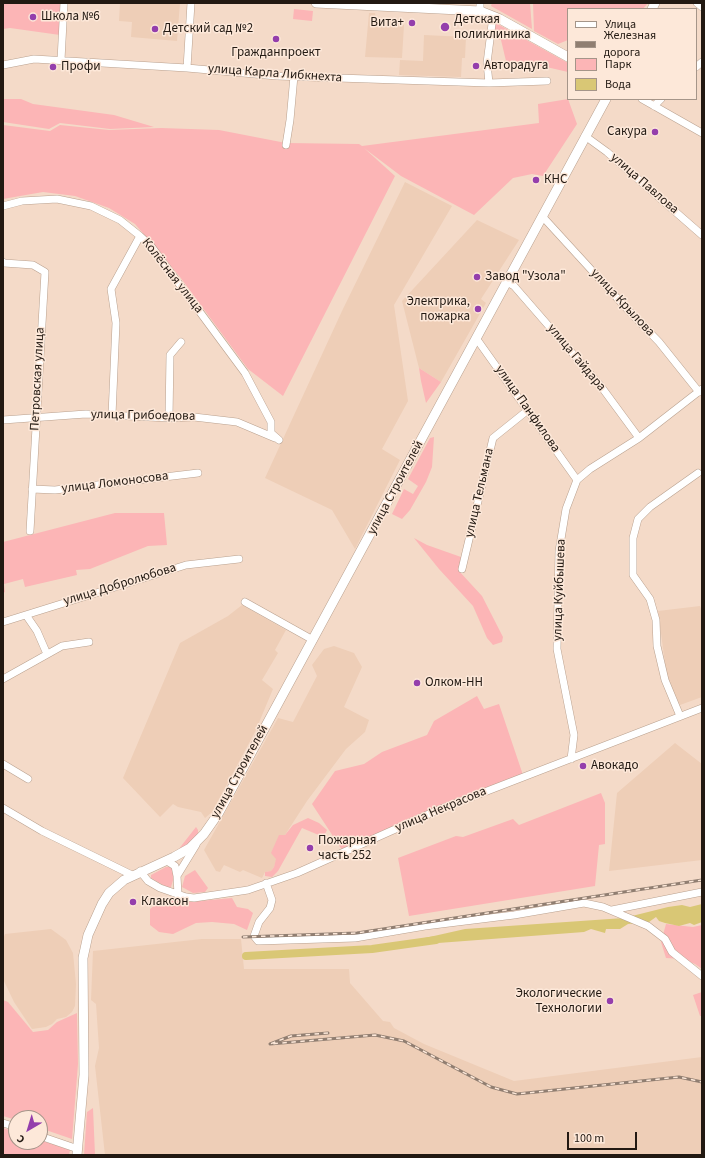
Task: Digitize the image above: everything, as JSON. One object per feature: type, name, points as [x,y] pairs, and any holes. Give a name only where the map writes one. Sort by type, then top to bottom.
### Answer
[{"type":"main road","points":[[316,3],[480,7],[493,16],[567,56]]},
{"type":"main road","name":"улица Строителей","points":[[78,1152],[84,1075],[82,962],[84,947],[102,904],[117,884],[136,873],[167,861],[182,853],[197,842],[218,814],[605,100]]},
{"type":"street","points":[[61,60],[64,3]]},
{"type":"street","points":[[187,68],[191,3]]},
{"type":"street","points":[[697,3],[702,7]]},
{"type":"street","points":[[489,83],[487,63],[493,16]]},
{"type":"street","name":"улица Карла Либкнехта","points":[[3,65],[34,59],[294,76],[489,83],[547,81]]},
{"type":"street","points":[[286,145],[294,76]]},
{"type":"street","points":[[644,100],[702,133]]},
{"type":"street","points":[[654,106],[660,100]]},
{"type":"street","name":"улица Павлова","points":[[585,136],[607,152],[702,235]]},
{"type":"street","name":"Колёсная улица","points":[[3,206],[22,201],[57,198],[91,206],[120,220],[140,236],[151,246],[245,373],[271,422],[271,433],[279,440]]},
{"type":"street","name":"улица Крылова","points":[[542,216],[659,342],[700,391]]},
{"type":"street","points":[[112,415],[116,323],[111,289],[140,236]]},
{"type":"street","name":"Петровская улица","points":[[3,262],[33,266],[45,272],[30,531]]},
{"type":"street","name":"улица Гайдара","points":[[507,282],[514,286],[600,385],[639,438]]},
{"type":"street","name":"улица Панфилова","points":[[476,338],[577,480]]},
{"type":"street","points":[[169,418],[170,355],[181,342]]},
{"type":"street","points":[[577,480],[590,469],[639,438],[700,391]]},
{"type":"street","name":"улица Тельмана","points":[[462,569],[493,438],[528,410]]},
{"type":"street","name":"улица Грибоедова","points":[[3,420],[86,414],[224,419],[251,427],[279,440]]},
{"type":"street","name":"улица Ломоносова","points":[[32,490],[55,490],[198,472]]},
{"type":"street","points":[[680,716],[665,680],[657,646],[656,620],[650,599],[634,575],[633,538],[638,519],[650,507],[698,473]]},
{"type":"street","name":"улица Куйбышева","points":[[571,759],[574,735],[557,649],[559,559],[566,509],[577,480]]},
{"type":"street","name":"улица Добролюбова","points":[[3,622],[186,565],[239,559]]},
{"type":"street","points":[[245,602],[313,640]]},
{"type":"street","points":[[26,615],[37,631],[47,654]]},
{"type":"street","points":[[3,679],[62,646],[89,642]]},
{"type":"street","name":"улица Некрасова","points":[[3,808],[42,831],[136,873],[148,881],[178,895],[194,898],[222,894],[248,890],[297,874],[438,810],[702,708]]},
{"type":"street","points":[[3,764],[28,779]]},
{"type":"street","points":[[177,876],[197,842]]},
{"type":"street","points":[[167,861],[175,866],[178,895]]},
{"type":"street","points":[[266,883],[272,900],[270,908],[259,922],[254,936],[258,941],[355,938],[425,926],[514,915],[584,903],[612,910],[648,926],[665,939],[672,952],[702,976]]},
{"type":"street","points":[[612,910],[702,892]]},
{"type":"street","points":[[48,1139],[78,1152]]},
{"type":"shaded area","name":"Детский сад №2","points":[[120,3],[180,3],[177,41],[131,37],[132,22],[119,21]]},
{"type":"shaded area","points":[[369,13],[375,13],[376,20],[385,20],[385,18],[400,19],[400,25],[404,25],[402,58],[365,57]]},
{"type":"shaded area","points":[[424,35],[466,37],[465,58],[462,58],[461,77],[399,75],[400,60],[423,61]]},
{"type":"shaded area","points":[[405,182],[452,206],[394,305],[408,401],[382,449],[400,460],[355,549],[332,510],[265,478],[342,311]]},
{"type":"shaded area","name":"Завод \"Узола\"","points":[[477,220],[519,240],[481,299],[486,303],[441,382],[419,368],[402,301]]},
{"type":"shaded area","points":[[242,605],[286,630],[275,650],[278,653],[262,680],[273,689],[255,732],[212,812],[205,818],[201,812],[178,807],[173,804],[160,817],[123,778],[180,643],[228,616]]},
{"type":"shaded area","points":[[700,606],[702,611],[702,697],[680,705],[667,678],[658,611]]},
{"type":"shaded area","points":[[334,646],[354,653],[362,667],[344,707],[369,720],[365,732],[346,749],[307,801],[285,835],[274,867],[271,871],[265,872],[262,878],[243,870],[240,872],[224,865],[220,872],[216,871],[204,850],[278,718],[293,722],[317,676],[312,665],[324,649]]},
{"type":"shaded area","points":[[675,743],[702,764],[702,860],[609,871],[617,793]]},
{"type":"shaded area","points":[[51,929],[66,940],[73,953],[76,984],[75,1006],[72,1012],[66,1017],[57,1019],[46,1027],[32,1029],[14,1002],[4,981],[3,939],[5,934]]},
{"type":"shaded area","points":[[202,939],[241,939],[244,969],[349,969],[350,983],[383,1021],[390,1022],[394,1028],[424,1044],[514,1081],[702,1057],[702,1155],[105,1155],[95,1066],[99,1048],[96,1004],[91,1000],[93,951]]},
{"type":"green space","name":"Школа №6","points":[[3,3],[62,3],[60,35],[10,28],[3,29]]},
{"type":"green space","points":[[492,3],[530,3],[532,29],[491,6]]},
{"type":"green space","points":[[533,3],[648,3],[644,8],[567,8],[567,40],[558,44],[534,31]]},
{"type":"green space","points":[[294,9],[313,11],[312,21],[293,19]]},
{"type":"green space","points":[[494,22],[567,62],[567,72],[542,66],[513,64],[506,61],[501,40],[493,37]]},
{"type":"green space","points":[[3,99],[21,99],[33,104],[114,115],[154,127],[110,129],[60,123],[49,129],[3,122]]},
{"type":"green space","points":[[567,99],[577,124],[543,176],[532,174],[513,178],[474,215],[401,176],[364,148],[395,176],[283,396],[248,369],[180,277],[135,224],[109,208],[75,196],[43,192],[3,199],[3,125],[50,131],[60,125],[109,130],[161,128],[219,130],[286,143],[359,144],[362,146],[539,123],[538,104]]},
{"type":"green space","points":[[419,368],[441,382],[426,403],[421,381]]},
{"type":"green space","points":[[434,437],[432,467],[426,482],[410,510],[402,519],[392,514],[404,489],[413,494],[418,486],[408,479],[430,438]]},
{"type":"green space","points":[[115,513],[164,513],[167,545],[148,546],[90,569],[76,570],[77,575],[25,587],[23,579],[4,584],[5,592],[3,593],[3,542]]},
{"type":"green space","points":[[414,538],[427,545],[461,557],[459,571],[482,596],[503,637],[502,642],[493,645],[487,638],[473,606],[439,569]]},
{"type":"green space","points":[[477,696],[484,709],[499,704],[523,775],[414,817],[342,850],[312,804],[335,771],[364,764],[382,752],[427,735],[434,721]]},
{"type":"green space","points":[[601,793],[605,803],[605,844],[599,845],[595,886],[409,916],[398,858],[456,836],[463,837],[513,819],[519,825]]},
{"type":"green space","points":[[308,818],[319,823],[327,830],[325,834],[321,836],[302,828],[278,871],[272,877],[265,876],[265,872],[271,871],[274,867],[276,859],[271,853],[279,835],[285,835],[293,825]]},
{"type":"green space","points":[[196,827],[198,830],[198,836],[181,850],[178,850]]},
{"type":"green space","points":[[166,867],[170,867],[173,870],[174,877],[171,887],[168,888],[151,878],[151,875]]},
{"type":"green space","points":[[195,870],[208,888],[205,892],[193,893],[182,887],[185,876]]},
{"type":"green space","points":[[232,898],[237,907],[248,909],[253,913],[247,930],[234,924],[212,922],[196,923],[173,934],[159,932],[150,925],[150,909],[162,899],[189,902]]},
{"type":"green space","points":[[666,924],[693,927],[702,925],[702,969],[695,964],[682,959],[666,958],[661,942]]},
{"type":"green space","points":[[702,992],[702,1016],[700,1016],[693,995]]},
{"type":"green space","points":[[3,1000],[8,1002],[33,1032],[48,1030],[57,1022],[77,1013],[78,1064],[72,1139],[48,1131],[48,1110],[8,1110],[8,1118],[3,1116]]},
{"type":"green space","points":[[93,1108],[95,1155],[84,1155],[87,1112]]},
{"type":"green space","points":[[3,1128],[8,1130],[8,1150],[48,1150],[48,1143],[70,1150],[69,1155],[3,1155]]},
{"type":"water","points":[[702,904],[702,922],[694,925],[690,923],[679,926],[659,921],[656,917],[649,922],[628,924],[620,929],[606,929],[605,933],[591,929],[584,932],[425,944],[425,938],[465,929],[624,918],[668,907],[682,905],[690,907]]},
{"type":"waterway","points":[[246,956],[372,949],[436,940]]},
{"type":"railway","points":[[243,937],[357,933],[702,880]]},
{"type":"railway","points":[[328,1033],[291,1036],[270,1044],[375,1035],[404,1041],[491,1087],[517,1094],[679,1077],[702,1082]]},
{"type":"place","name":"Школа №6","points":[[33,17]]},
{"type":"place","name":"Вита+","points":[[412,23]]},
{"type":"place","name":"Детская поликлиника","points":[[445,27]]},
{"type":"place","name":"Детский сад №2","points":[[155,29]]},
{"type":"place","name":"Гражданпроект","points":[[276,39]]},
{"type":"place","name":"Авторадуга","points":[[476,66]]},
{"type":"place","name":"Профи","points":[[53,67]]},
{"type":"place","name":"Сакура","points":[[655,132]]},
{"type":"place","name":"КНС","points":[[536,180]]},
{"type":"place","name":"Завод \"Узола\"","points":[[477,277]]},
{"type":"place","name":"Электрика, пожарка","points":[[478,309]]},
{"type":"place","name":"Олком-НН","points":[[417,683]]},
{"type":"place","name":"Авокадо","points":[[583,766]]},
{"type":"place","name":"Пожарная часть 252","points":[[310,848]]},
{"type":"place","name":"Клаксон","points":[[133,902]]},
{"type":"place","name":"Экологические Технологии","points":[[610,1001]]}]
